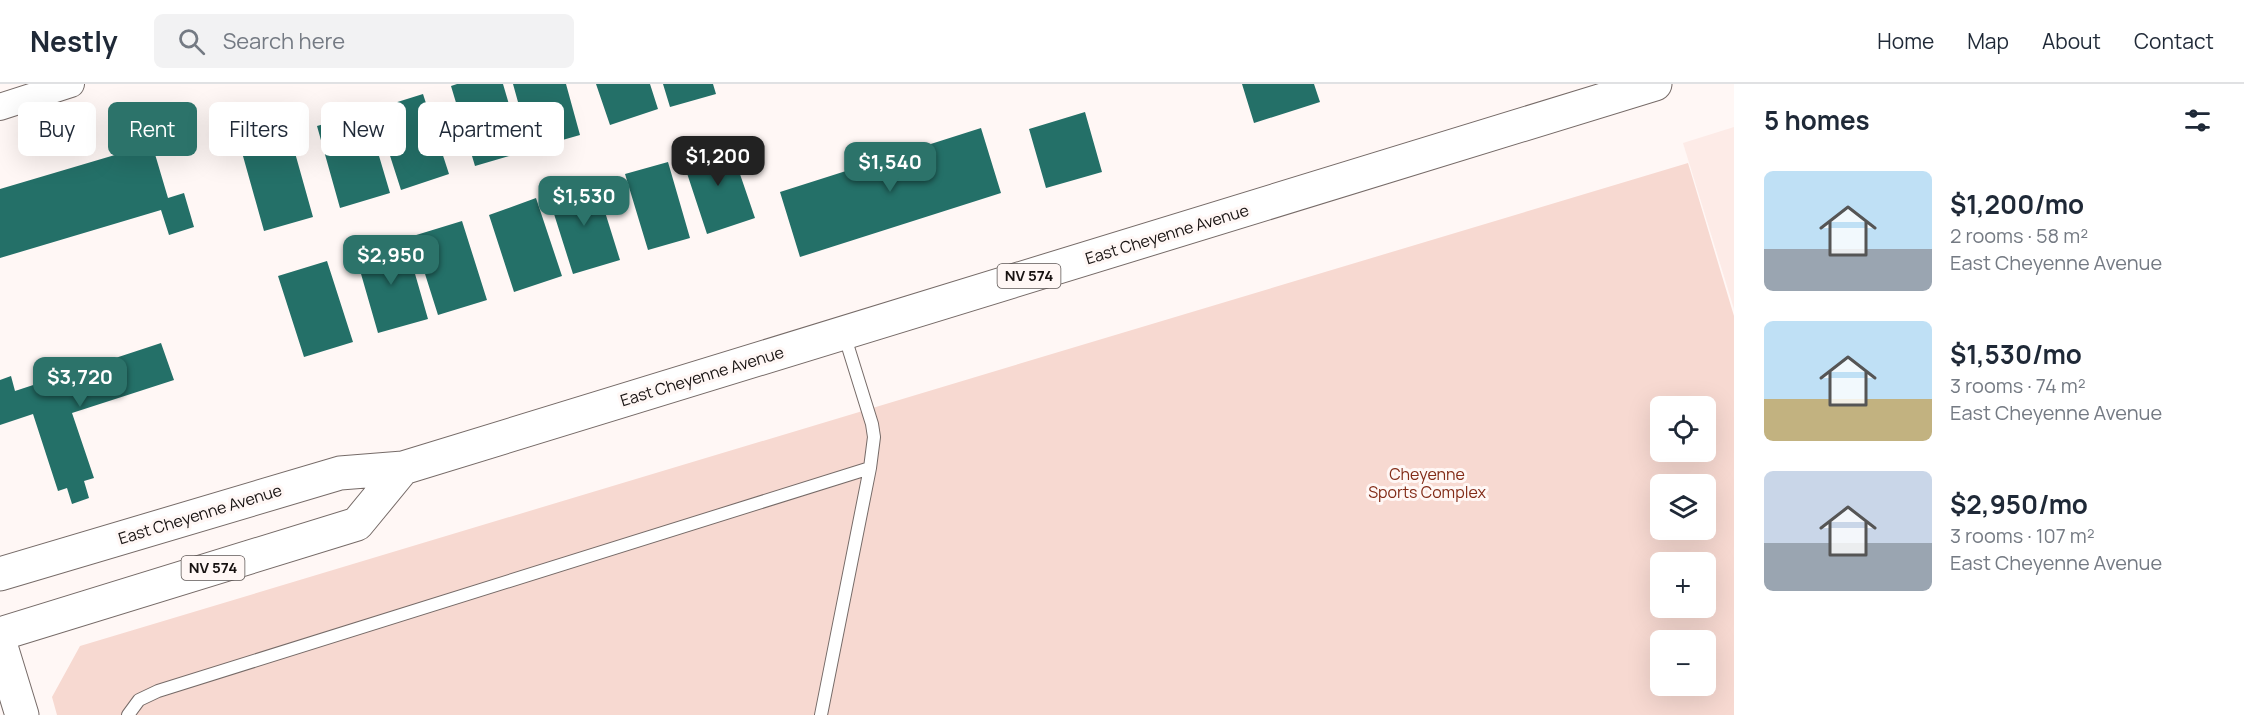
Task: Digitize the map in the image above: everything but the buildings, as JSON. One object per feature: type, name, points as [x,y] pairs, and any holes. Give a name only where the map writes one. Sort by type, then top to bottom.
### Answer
[{"type":"main road","name":"East Cheyenne Avenue","points":[[0,573],[340,473],[403,468],[1655,84]]},
{"type":"main road","name":"NV 574","points":[[0,634],[357,524],[403,468]]},
{"type":"main road","points":[[0,643],[22,715]]},
{"type":"street","points":[[0,106],[71,84]]},
{"type":"lane","points":[[821,715],[870,468],[874,437],[872,423],[844,332]]},
{"type":"lane","points":[[128,715],[139,700],[158,691],[870,468]]},
{"type":"shaded area","points":[[1734,127],[1734,309],[1683,143]]},
{"type":"green space","name":"Cheyenne Sports Complex","points":[[1688,163],[1734,316],[1734,715],[57,715],[52,697],[80,646]]}]
